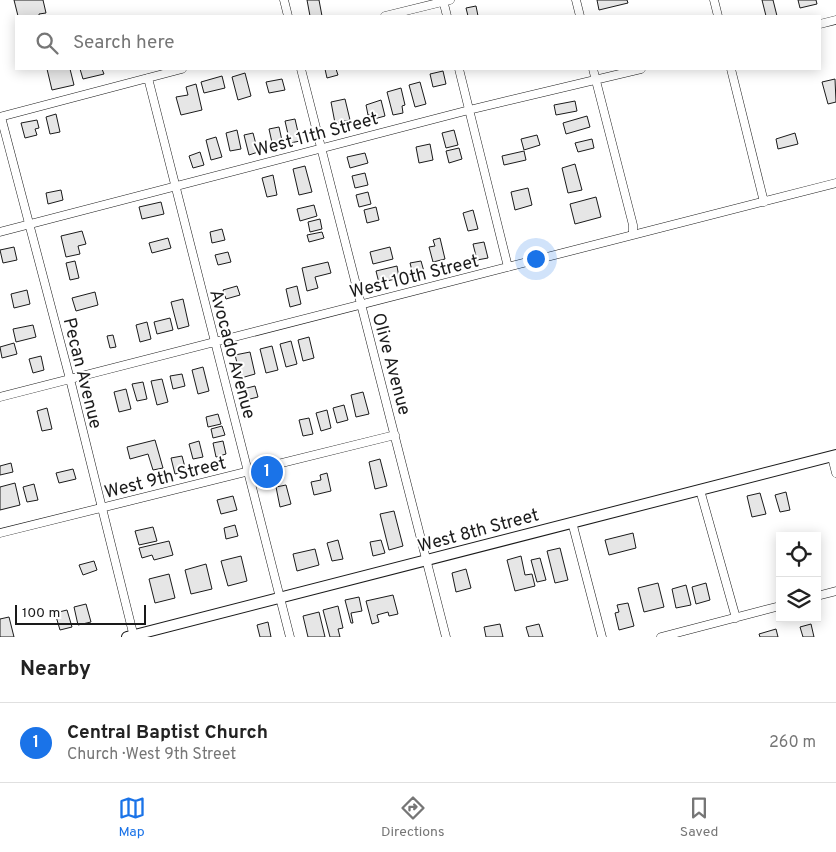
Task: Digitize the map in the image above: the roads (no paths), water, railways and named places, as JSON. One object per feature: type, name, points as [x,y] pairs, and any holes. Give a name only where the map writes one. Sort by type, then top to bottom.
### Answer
[{"type":"street","points":[[284,0],[288,15]]},
{"type":"street","points":[[576,0],[580,15]]},
{"type":"street","points":[[714,0],[718,15]]},
{"type":"street","points":[[389,15],[446,1],[447,15]]},
{"type":"street","points":[[821,24],[836,20]]},
{"type":"street","points":[[0,117],[178,70]]},
{"type":"street","name":"Olive Avenue","points":[[302,70],[446,637]]},
{"type":"street","points":[[460,70],[508,267]]},
{"type":"street","points":[[593,70],[633,225],[633,235]]},
{"type":"street","name":"West 11th Street","points":[[0,232],[469,110],[637,70]]},
{"type":"street","points":[[731,70],[764,202]]},
{"type":"street","name":"Avocado Avenue","points":[[148,78],[290,637]]},
{"type":"street","name":"Pecan Avenue","points":[[0,117],[70,379],[132,636]]},
{"type":"street","name":"West 10th Street","points":[[0,397],[836,183]]},
{"type":"street","name":"West 9th Street","points":[[0,533],[395,434]]},
{"type":"street","points":[[834,456],[836,473]]},
{"type":"street","name":"West 8th Street","points":[[132,636],[834,456]]},
{"type":"street","points":[[700,490],[736,618]]},
{"type":"street","points":[[572,522],[602,637]]},
{"type":"street","points":[[821,595],[836,591]]},
{"type":"street","points":[[661,637],[776,607]]},
{"type":"place","name":"Central Baptist Church","points":[[267,472]]}]
